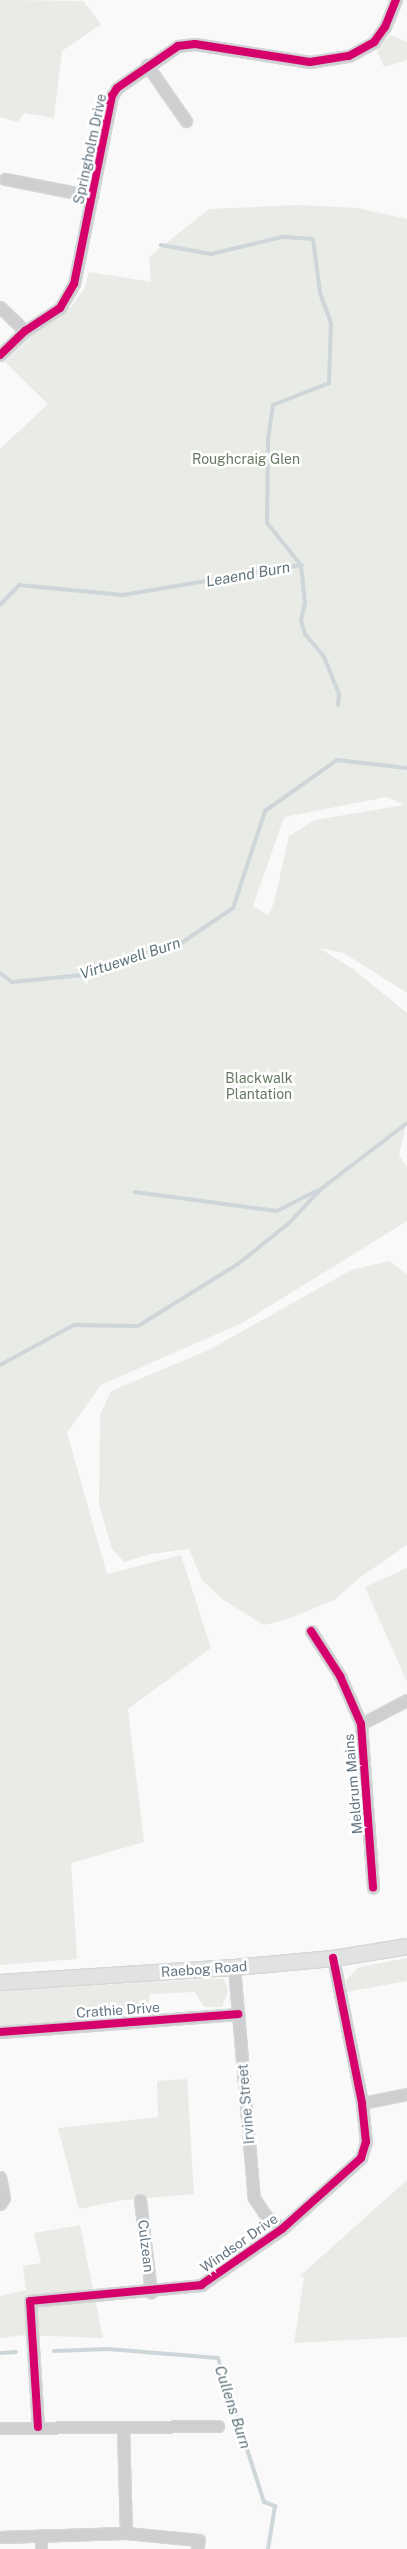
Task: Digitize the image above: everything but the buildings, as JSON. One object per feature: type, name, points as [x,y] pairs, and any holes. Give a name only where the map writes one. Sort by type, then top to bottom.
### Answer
[{"type":"main road","name":"Raebog Road","points":[[0,1982],[234,1967],[333,1958],[407,1946]]},
{"type":"street","name":"Springholm Drive","points":[[0,355],[25,331],[67,299],[74,284],[112,96],[117,88],[147,65],[178,46],[194,44],[310,62],[349,56],[374,42],[385,27],[396,0]]},
{"type":"street","points":[[147,65],[186,121]]},
{"type":"street","points":[[6,178],[92,196]]},
{"type":"street","points":[[0,307],[25,331]]},
{"type":"street","name":"Meldrum Mains","points":[[311,1631],[340,1676],[361,1724],[373,1888]]},
{"type":"street","name":"Meldrum Mains","points":[[361,1724],[407,1700]]},
{"type":"street","name":"Windsor Drive","points":[[38,2427],[30,2300],[85,2294],[151,2292],[201,2285],[282,2229],[361,2158],[366,2142],[362,2104],[333,1958]]},
{"type":"street","name":"Irvine Street","points":[[234,1967],[254,2198],[267,2217],[282,2229]]},
{"type":"street","name":"Crathie Drive","points":[[0,2032],[238,2014]]},
{"type":"street","points":[[362,2104],[407,2094]]},
{"type":"street","points":[[0,2177],[4,2198],[0,2204]]},
{"type":"street","name":"Culzean","points":[[140,2200],[151,2292]]},
{"type":"street","points":[[0,2428],[218,2426]]},
{"type":"street","points":[[123,2427],[126,2533]]},
{"type":"street","points":[[0,2536],[126,2533],[199,2540],[197,2549]]},
{"type":"street","points":[[41,2535],[41,2549]]},
{"type":"green space","points":[[0,0],[83,1],[101,24],[62,51],[54,118],[24,113],[18,122],[0,117]]},
{"type":"green space","points":[[390,35],[407,42],[407,60],[384,67],[377,51]]},
{"type":"green space","points":[[299,205],[358,208],[407,219],[407,993],[344,953],[319,948],[353,969],[407,1013],[407,1122],[399,1155],[407,1167],[407,1221],[244,1322],[101,1385],[67,1433],[107,1574],[181,1555],[211,1648],[128,1709],[144,1842],[71,1863],[77,1959],[0,1965],[0,449],[48,404],[5,362],[39,329],[70,308],[84,289],[89,272],[151,282],[149,257],[209,209]],"holes":[[[387,797],[404,805],[315,820],[289,836],[274,903],[268,915],[253,906],[284,817]]]},
{"type":"green space","points":[[389,1261],[407,1274],[407,1545],[359,1578],[334,1600],[288,1619],[264,1625],[222,1599],[202,1580],[189,1549],[151,1554],[124,1562],[112,1549],[99,1504],[100,1415],[111,1391],[211,1349],[351,1270]]},
{"type":"green space","points":[[407,1568],[407,1682],[365,1587]]},
{"type":"green space","points":[[407,1958],[407,1981],[347,1992],[346,1980],[359,1967]]},
{"type":"green space","points":[[224,1979],[228,1991],[222,2007],[204,2007],[195,1992],[150,1994],[147,2008],[133,2015],[0,2026],[0,1991]]},
{"type":"green space","points":[[187,2079],[194,2194],[123,2200],[79,2209],[58,2128],[158,2117],[157,2081]]},
{"type":"green space","points":[[407,2180],[407,2337],[294,2343],[304,2278],[301,2275]]},
{"type":"green space","points":[[80,2225],[103,2338],[25,2335],[0,2338],[0,2296],[26,2290],[23,2266],[41,2263],[34,2233]]},
{"type":"waterway","name":"Leaend Burn","points":[[0,605],[19,585],[123,595],[301,565],[267,523],[268,440],[273,405],[329,383],[331,323],[320,292],[313,239],[282,237],[211,254],[161,245]]},
{"type":"waterway","points":[[301,565],[305,603],[301,621],[305,634],[324,657],[339,694],[338,705]]},
{"type":"waterway","name":"Virtuewell Burn","points":[[0,973],[12,982],[83,975],[119,959],[177,946],[233,908],[265,811],[337,760],[407,768]]},
{"type":"waterway","points":[[0,1365],[74,1325],[138,1326],[238,1264],[288,1224],[321,1189],[407,1123]]},
{"type":"waterway","points":[[135,1192],[277,1211],[316,1191]]},
{"type":"waterway","name":"Cullens Burn","points":[[54,2351],[108,2349],[218,2358],[264,2502],[275,2506],[268,2549]]},
{"type":"waterway","name":"Cullens Burn","points":[[0,2353],[16,2352]]},
{"type":"cycle path","points":[[0,355],[25,331],[60,308],[74,284],[112,96],[117,88],[178,46],[195,44],[310,62],[349,56],[374,42],[385,27],[396,0]]},
{"type":"cycle path","points":[[311,1631],[340,1676],[361,1724],[373,1888]]},
{"type":"cycle path","points":[[38,2427],[30,2301],[201,2285],[282,2229],[361,2158],[366,2142],[362,2103],[333,1958]]},
{"type":"cycle path","points":[[0,2032],[238,2014]]},
{"type":"park label","name":"Roughcraig Glen","points":[[246,459]]},
{"type":"park label","name":"Blackwalk Plantation","points":[[259,1086]]}]
